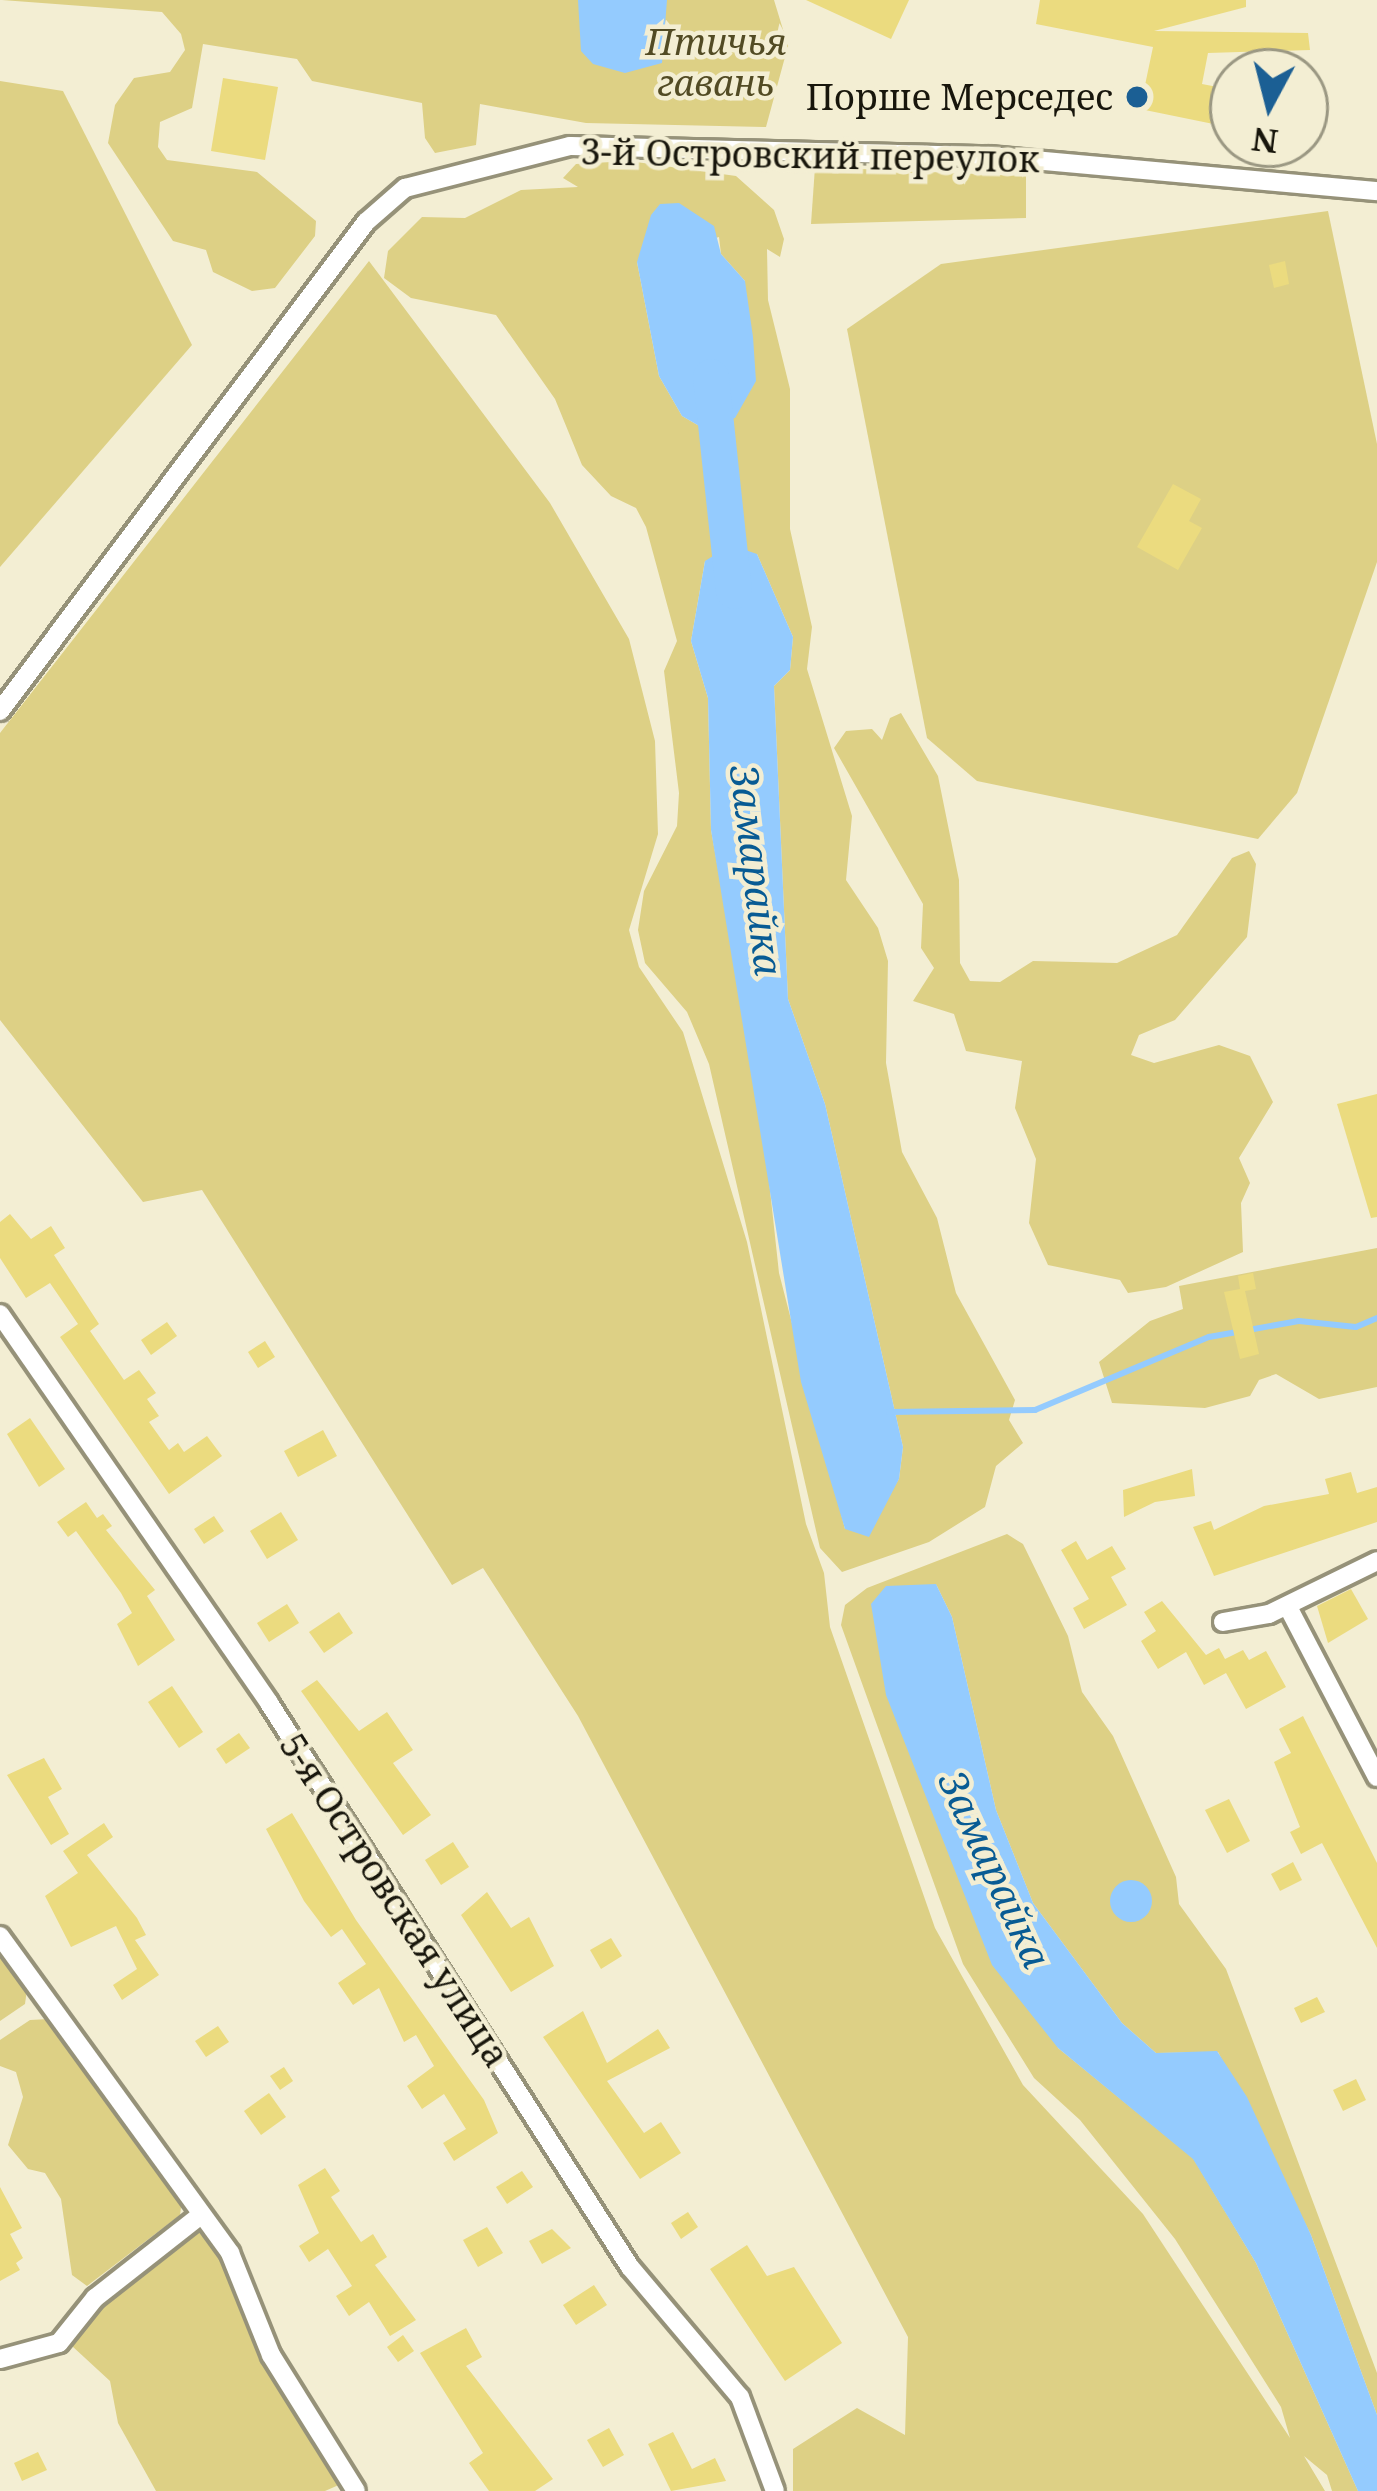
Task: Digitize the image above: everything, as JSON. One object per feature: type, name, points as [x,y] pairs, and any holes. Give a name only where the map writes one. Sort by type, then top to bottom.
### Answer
[{"type":"street","name":"3-й Островский переулок","points":[[0,711],[366,222],[405,188],[570,146],[990,156],[1377,190]]},
{"type":"street","name":"5-я Островская улица","points":[[0,1314],[268,1703],[630,2267],[740,2396],[775,2491]]},
{"type":"street","points":[[1223,1622],[1288,1606],[1317,1585],[1377,1561]]},
{"type":"street","points":[[1288,1606],[1377,1777]]},
{"type":"street","points":[[0,1936],[230,2253],[271,2355],[356,2491]]},
{"type":"street","points":[[0,2359],[59,2342],[95,2298],[201,2215]]},
{"type":"green space","name":"Птичья гавань","points":[[2,0],[774,0],[788,46],[766,127],[586,123],[480,104],[476,145],[435,153],[425,138],[422,103],[312,81],[297,59],[203,44],[192,108],[160,122],[158,147],[167,160],[257,172],[316,221],[315,236],[275,288],[252,291],[213,272],[206,250],[173,241],[108,143],[115,105],[134,78],[170,72],[185,50],[181,34],[162,12]]},
{"type":"green space","points":[[0,81],[63,91],[192,345],[0,567]]},
{"type":"green space","points":[[629,161],[736,176],[774,210],[784,239],[780,257],[767,249],[768,300],[790,389],[790,529],[812,627],[807,669],[852,816],[846,880],[878,928],[888,961],[886,1063],[902,1152],[937,1218],[956,1293],[1015,1400],[1009,1420],[1023,1443],[996,1466],[985,1507],[929,1542],[842,1572],[820,1548],[709,1064],[687,1012],[645,963],[638,930],[644,891],[677,826],[679,793],[664,671],[677,641],[646,527],[636,508],[611,496],[582,465],[555,399],[496,315],[411,298],[384,278],[388,251],[422,217],[465,218],[521,190],[578,187],[563,178],[576,164]],"holes":[[[719,237],[721,254],[745,281],[701,427],[682,416],[659,376],[637,262]],[[757,554],[793,637],[790,670],[774,686],[788,999],[825,1104],[903,1447],[899,1479],[880,1508],[845,1529],[779,1273],[761,1107],[711,830],[708,698],[691,641],[705,561]]]},
{"type":"green space","points":[[815,167],[1026,176],[1026,218],[811,224]]},
{"type":"green space","points":[[1328,211],[1377,444],[1377,562],[1297,793],[1258,839],[977,781],[927,738],[847,329],[941,264]]},
{"type":"green space","points":[[369,261],[550,503],[629,639],[655,741],[658,834],[629,930],[639,967],[683,1032],[747,1242],[806,1524],[824,1573],[830,1627],[935,1928],[1023,2085],[1143,2214],[1290,2438],[1281,2407],[1175,2239],[1080,2120],[1034,2078],[963,1964],[841,1625],[845,1605],[867,1588],[1007,1534],[1023,1544],[1068,1636],[1082,1692],[1113,1736],[1176,1877],[1179,1904],[1226,1969],[1377,2373],[1377,2415],[1311,2235],[1218,2052],[1156,2053],[1122,2023],[1033,1903],[996,1810],[952,1617],[936,1584],[1058,2048],[1193,2158],[1256,2263],[1358,2491],[1332,2491],[1327,2475],[1304,2456],[1325,2491],[793,2491],[793,2449],[857,2408],[905,2435],[908,2337],[578,1716],[483,1568],[452,1585],[202,1190],[143,1202],[0,1020],[0,733]]},
{"type":"green space","points":[[901,713],[938,776],[959,880],[960,963],[970,981],[1000,982],[1033,961],[1117,963],[1177,935],[1232,858],[1249,851],[1256,864],[1247,937],[1175,1020],[1139,1035],[1131,1055],[1154,1063],[1219,1045],[1250,1056],[1273,1102],[1239,1158],[1250,1183],[1241,1203],[1243,1252],[1166,1287],[1128,1293],[1120,1280],[1048,1265],[1029,1223],[1036,1159],[1015,1108],[1022,1061],[966,1051],[954,1014],[913,1001],[934,968],[921,948],[923,904],[834,748],[846,731],[872,729],[882,740],[890,718]]},
{"type":"green space","points":[[1377,1248],[1377,1387],[1319,1399],[1276,1374],[1259,1380],[1250,1396],[1205,1408],[1112,1403],[1099,1362],[1150,1321],[1183,1309],[1179,1286]]},
{"type":"green space","points":[[0,1952],[27,1989],[25,2004],[0,2021]]},
{"type":"green space","points":[[49,2019],[182,2200],[180,2215],[87,2286],[72,2275],[61,2199],[45,2173],[28,2169],[8,2145],[23,2097],[16,2072],[0,2066],[0,2040],[30,2020]]},
{"type":"green space","points":[[198,2231],[230,2267],[341,2484],[325,2491],[156,2491],[118,2423],[110,2381],[72,2346],[114,2294]]},
{"type":"water","points":[[578,0],[667,0],[662,63],[625,73],[593,64],[581,51]]},
{"type":"water","points":[[679,203],[714,226],[721,254],[745,281],[753,337],[756,381],[735,418],[701,427],[682,416],[659,376],[637,262],[651,215],[660,204]]},
{"type":"water","points":[[731,545],[757,554],[793,637],[790,670],[774,686],[788,999],[825,1104],[903,1447],[899,1479],[869,1537],[845,1529],[801,1382],[711,830],[708,698],[691,641],[705,561]]},
{"type":"water","points":[[936,1584],[952,1617],[996,1810],[1033,1903],[1122,2023],[1156,2053],[1217,2051],[1247,2097],[1311,2235],[1377,2415],[1377,2491],[1358,2491],[1256,2263],[1193,2159],[1058,2048],[992,1965],[886,1695],[871,1604],[886,1586]]},
{"type":"water","points":[[1131,1880],[1146,1886],[1152,1901],[1146,1916],[1131,1922],[1116,1916],[1110,1901],[1116,1886]]},
{"type":"building","points":[[806,0],[909,0],[891,39]]},
{"type":"building","points":[[1040,0],[1246,0],[1246,7],[1154,31],[1308,33],[1310,48],[1209,48],[1202,84],[1209,85],[1209,123],[1140,109],[1153,47],[1036,24]]},
{"type":"building","points":[[223,78],[278,87],[265,160],[211,151]]},
{"type":"building","points":[[1285,261],[1289,284],[1274,288],[1269,265]]},
{"type":"building","points":[[1173,484],[1201,499],[1189,521],[1202,528],[1178,570],[1137,547]]},
{"type":"building","points":[[1377,1094],[1377,1217],[1371,1218],[1337,1104]]},
{"type":"building","points":[[10,1214],[31,1239],[51,1226],[65,1248],[54,1255],[99,1324],[90,1331],[124,1380],[139,1370],[156,1393],[147,1399],[159,1416],[149,1422],[169,1450],[178,1443],[184,1452],[207,1436],[222,1456],[169,1494],[60,1337],[78,1324],[50,1283],[26,1298],[0,1258],[0,1222]]},
{"type":"building","points":[[1253,1273],[1256,1289],[1245,1291],[1259,1354],[1240,1359],[1224,1292],[1240,1289],[1238,1276]]},
{"type":"building","points":[[167,1322],[177,1336],[151,1355],[141,1340]]},
{"type":"building","points":[[265,1341],[275,1357],[258,1368],[248,1352]]},
{"type":"building","points":[[30,1418],[65,1469],[39,1487],[7,1434]]},
{"type":"building","points":[[323,1430],[337,1456],[298,1477],[284,1451]]},
{"type":"building","points":[[1192,1469],[1195,1496],[1155,1502],[1124,1517],[1123,1490]]},
{"type":"building","points":[[1351,1472],[1357,1493],[1377,1487],[1377,1522],[1214,1576],[1193,1527],[1211,1521],[1214,1530],[1264,1506],[1329,1494],[1325,1479]]},
{"type":"building","points":[[86,1502],[97,1518],[103,1514],[112,1526],[106,1530],[155,1590],[147,1596],[175,1640],[138,1666],[117,1624],[132,1613],[121,1593],[76,1531],[68,1537],[57,1522]]},
{"type":"building","points":[[281,1512],[298,1540],[267,1559],[250,1531]]},
{"type":"building","points":[[214,1516],[224,1531],[204,1544],[194,1529]]},
{"type":"building","points":[[1076,1541],[1087,1560],[1112,1546],[1126,1569],[1111,1577],[1127,1605],[1084,1629],[1073,1608],[1089,1599],[1061,1550]]},
{"type":"building","points":[[1351,1589],[1368,1619],[1328,1643],[1317,1606]]},
{"type":"building","points":[[1162,1601],[1206,1655],[1219,1648],[1225,1659],[1243,1650],[1249,1660],[1266,1651],[1286,1687],[1246,1709],[1226,1673],[1204,1685],[1186,1652],[1158,1669],[1141,1641],[1156,1631],[1144,1612]]},
{"type":"building","points":[[287,1604],[299,1623],[269,1642],[257,1623]]},
{"type":"building","points":[[339,1612],[353,1633],[324,1653],[309,1632]]},
{"type":"building","points":[[317,1680],[359,1731],[387,1712],[413,1750],[393,1763],[431,1815],[403,1835],[301,1691]]},
{"type":"building","points":[[172,1686],[203,1732],[179,1748],[148,1702]]},
{"type":"building","points":[[1303,1716],[1377,1863],[1377,1948],[1322,1843],[1301,1854],[1290,1832],[1300,1827],[1274,1762],[1291,1753],[1279,1729]]},
{"type":"building","points":[[239,1733],[250,1748],[226,1764],[216,1749]]},
{"type":"building","points":[[44,1758],[62,1789],[48,1797],[69,1834],[51,1845],[7,1775]]},
{"type":"building","points":[[1229,1799],[1250,1841],[1227,1853],[1205,1810]]},
{"type":"building","points":[[292,1813],[356,1920],[484,2100],[498,2133],[454,2161],[443,2143],[466,2129],[444,2094],[422,2109],[407,2086],[434,2066],[416,2035],[404,2042],[379,1988],[353,2005],[338,1983],[366,1964],[342,1929],[331,1937],[304,1901],[266,1829]]},
{"type":"building","points":[[104,1823],[113,1837],[87,1855],[137,1918],[146,1935],[135,1940],[159,1975],[122,2000],[113,1985],[137,1969],[116,1926],[71,1947],[45,1896],[78,1873],[63,1851]]},
{"type":"building","points":[[453,1842],[469,1867],[441,1885],[425,1860]]},
{"type":"building","points":[[1293,1862],[1302,1880],[1280,1891],[1271,1874]]},
{"type":"building","points":[[487,1892],[511,1928],[529,1917],[554,1966],[511,1992],[461,1915]]},
{"type":"building","points":[[611,1938],[622,1956],[601,1969],[590,1950]]},
{"type":"building","points":[[1317,1997],[1325,2012],[1301,2023],[1294,2008]]},
{"type":"building","points":[[583,2011],[607,2063],[658,2029],[670,2048],[607,2081],[644,2133],[661,2122],[681,2153],[640,2179],[543,2037]]},
{"type":"building","points":[[218,2026],[229,2042],[206,2057],[195,2041]]},
{"type":"building","points":[[284,2067],[293,2081],[280,2090],[270,2076]]},
{"type":"building","points":[[1356,2079],[1366,2100],[1343,2111],[1333,2090]]},
{"type":"building","points":[[269,2093],[286,2117],[261,2135],[244,2111]]},
{"type":"building","points":[[325,2168],[340,2191],[331,2197],[361,2242],[373,2234],[387,2257],[375,2265],[416,2320],[390,2336],[369,2302],[349,2316],[336,2296],[352,2286],[328,2249],[309,2262],[299,2246],[319,2233],[298,2185]]},
{"type":"building","points":[[522,2171],[533,2187],[507,2204],[496,2187]]},
{"type":"building","points":[[0,2187],[22,2228],[10,2234],[23,2258],[16,2263],[20,2270],[0,2281]]},
{"type":"building","points":[[688,2212],[698,2227],[681,2239],[671,2223]]},
{"type":"building","points":[[487,2227],[503,2253],[478,2267],[463,2240]]},
{"type":"building","points":[[552,2229],[571,2248],[542,2264],[529,2241]]},
{"type":"building","points":[[747,2245],[767,2276],[794,2267],[842,2343],[785,2381],[710,2269]]},
{"type":"building","points":[[594,2285],[607,2305],[576,2325],[563,2305]]},
{"type":"building","points":[[466,2328],[482,2357],[466,2366],[553,2479],[535,2491],[489,2491],[469,2463],[483,2453],[420,2353]]},
{"type":"building","points":[[403,2335],[414,2351],[398,2362],[387,2347]]},
{"type":"building","points":[[609,2428],[624,2455],[603,2467],[587,2440]]},
{"type":"building","points":[[673,2432],[692,2469],[715,2458],[726,2481],[671,2491],[648,2444]]},
{"type":"building","points":[[38,2452],[47,2470],[22,2481],[14,2463]]},
{"type":"waterway","name":"Замарайка","points":[[711,377],[734,591]]},
{"type":"waterway","points":[[889,1412],[1035,1410],[1209,1337],[1299,1321],[1356,1327],[1377,1318]]},
{"type":"place","name":"Порше Мерседес","points":[[1137,97]]}]
